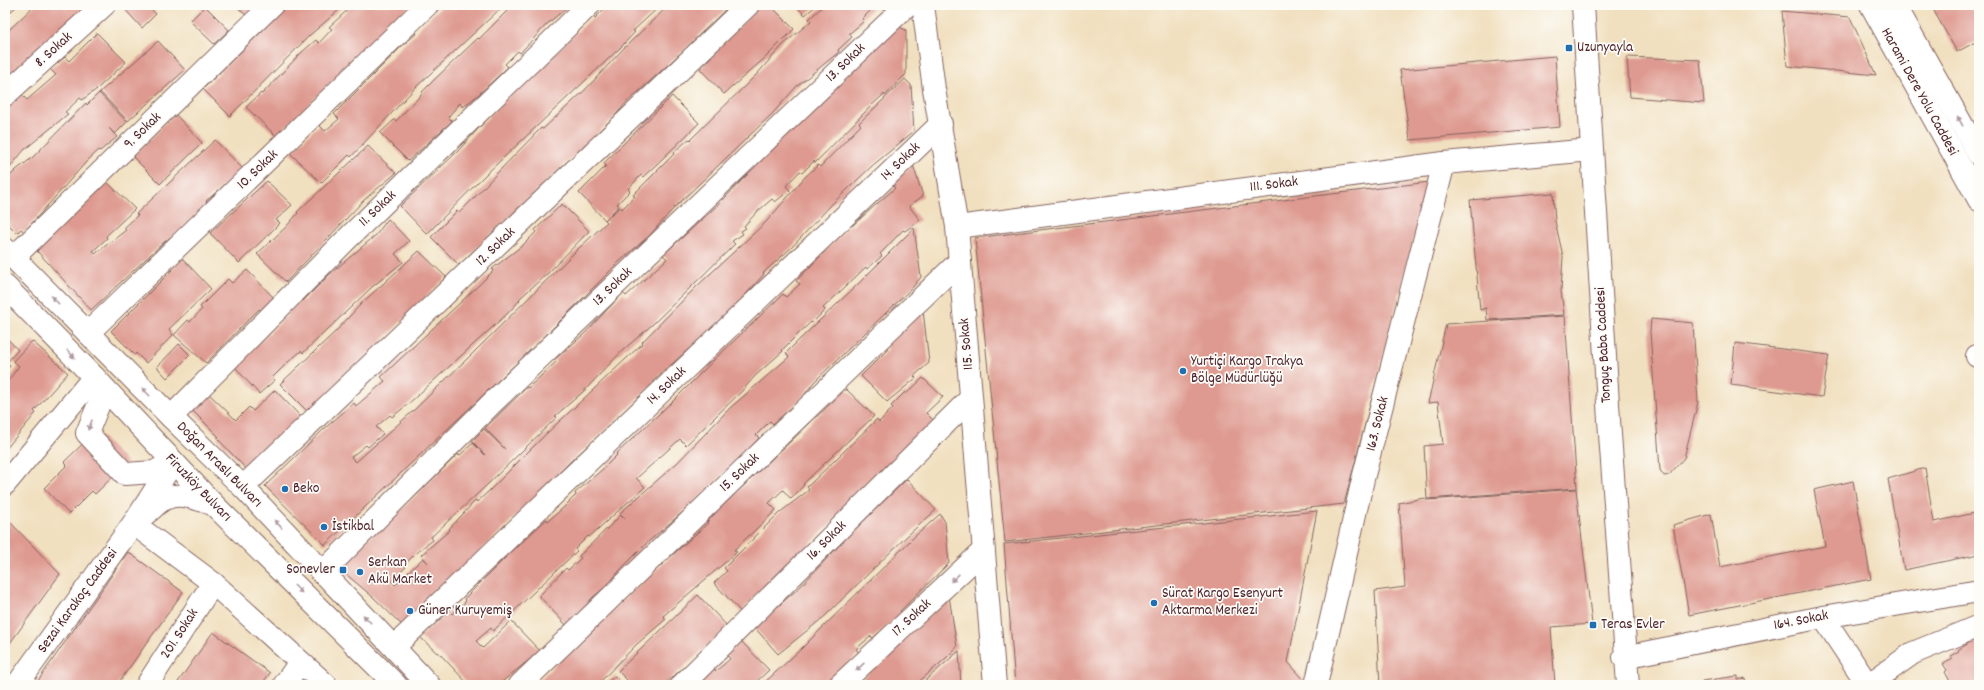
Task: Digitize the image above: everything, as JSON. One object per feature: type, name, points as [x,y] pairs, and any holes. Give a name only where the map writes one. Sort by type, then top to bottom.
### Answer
[{"type":"street","name":"8. Sokak","points":[[5,94],[104,5]]},
{"type":"street","name":"9. Sokak","points":[[9,253],[272,5]]},
{"type":"street","name":"10. Sokak","points":[[88,333],[427,5]]},
{"type":"street","name":"11. Sokak","points":[[171,417],[349,237],[589,5]]},
{"type":"street","name":"12. Sokak","points":[[243,487],[408,332],[748,5]]},
{"type":"street","name":"13. Sokak","points":[[322,573],[492,403],[906,5]]},
{"type":"street","name":"115. Sokak","points":[[923,5],[934,89],[957,227],[995,685]]},
{"type":"street","name":"Tonguç Baba Caddesi","points":[[1583,5],[1624,657],[1628,685]]},
{"type":"street","name":"Harami Dere Yolu Caddesi","points":[[1871,5],[1979,200]]},
{"type":"street","name":"Harami Dere Yolu Caddesi","points":[[1895,5],[1979,155]]},
{"type":"street","name":"14. Sokak","points":[[394,647],[941,124]]},
{"type":"street","name":"111. Sokak","points":[[957,227],[1444,163],[1592,150]]},
{"type":"street","name":"163. Sokak","points":[[1316,685],[1363,479],[1444,163]]},
{"type":"street","name":"Doğan Araslı Bulvarı","points":[[9,253],[171,417],[243,487],[322,573],[430,685]]},
{"type":"street","name":"15. Sokak","points":[[520,685],[960,261]]},
{"type":"street","name":"Firuzköy Bulvarı","points":[[7,294],[99,383],[213,504],[381,676],[396,685]]},
{"type":"street","points":[[99,383],[87,433],[125,474],[154,472],[173,462]]},
{"type":"street","points":[[5,484],[99,383]]},
{"type":"street","name":"16. Sokak","points":[[682,685],[971,398]]},
{"type":"street","name":"Sezai Karakoç Caddesi","points":[[17,685],[136,520],[173,462]]},
{"type":"street","points":[[213,504],[177,495],[164,499],[153,510],[136,520],[213,583],[326,685]]},
{"type":"street","name":"17. Sokak","points":[[840,685],[983,551]]},
{"type":"street","name":"201. Sokak","points":[[147,685],[213,583]]},
{"type":"street","name":"164. Sokak","points":[[1624,657],[1823,617],[1979,591]]},
{"type":"street","points":[[1823,617],[1868,685],[1912,653],[1979,626]]},
{"type":"street","points":[[394,647],[443,685]]},
{"type":"street","points":[[284,685],[300,662]]},
{"type":"building","points":[[5,5],[18,5],[5,17]]},
{"type":"building","points":[[35,5],[91,5],[63,29],[61,28],[49,40],[51,42],[5,85],[5,25],[10,29]]},
{"type":"building","points":[[121,5],[147,5],[156,14],[142,28]]},
{"type":"building","points":[[235,5],[258,5],[247,16]]},
{"type":"building","points":[[288,5],[339,5],[338,6],[340,9],[310,35],[230,116],[203,89]]},
{"type":"building","points":[[353,5],[411,5],[276,136],[246,107],[261,93],[262,94],[302,52],[316,40],[319,43],[332,29],[329,27]]},
{"type":"building","points":[[443,5],[507,5],[503,8],[502,7],[415,88],[351,157],[349,155],[321,183],[290,153],[319,125],[325,131],[339,119],[334,114],[417,33],[415,32]]},
{"type":"building","points":[[513,5],[570,5],[547,24],[520,53],[518,51],[505,64],[508,67],[479,94],[463,107],[460,103],[448,117],[452,121],[408,161],[380,133],[395,119],[396,121],[435,79],[478,38],[479,39]]},
{"type":"building","points":[[608,5],[661,5],[633,31],[635,32],[622,46],[483,177],[427,234],[400,206],[458,151],[495,110],[593,17],[595,18]]},
{"type":"building","points":[[669,5],[730,5],[682,52],[626,103],[613,118],[459,265],[431,237],[458,210],[460,212],[541,128],[543,129],[585,90],[624,48]]},
{"type":"building","points":[[761,5],[770,5],[794,29],[766,57],[724,94],[700,69],[712,56],[711,55]]},
{"type":"building","points":[[795,5],[817,5],[805,15]]},
{"type":"building","points":[[824,5],[884,5],[878,10],[875,6],[862,19],[864,21],[849,34],[852,37],[838,50],[839,52],[797,86],[772,114],[674,208],[649,236],[620,261],[536,345],[325,545],[265,486],[324,429],[354,403],[356,406],[385,381],[381,377],[480,284],[493,271],[492,269],[523,245],[536,232],[535,230],[562,204],[589,231],[548,273],[519,299],[520,300],[507,314],[407,405],[392,417],[390,415],[376,427],[383,434],[368,447],[366,445],[351,457],[356,462],[413,411],[469,357],[607,222],[605,220],[620,207],[622,209],[635,196],[633,195],[675,153],[674,152],[689,139],[690,140],[757,74],[783,45],[811,21],[809,19]]},
{"type":"building","points":[[1943,5],[1979,5],[1979,40],[1957,52],[1934,11]]},
{"type":"building","points":[[205,6],[229,30],[214,44],[190,21]]},
{"type":"building","points":[[1782,11],[1850,17],[1876,75],[1787,66]]},
{"type":"building","points":[[897,26],[906,30],[906,74],[885,96],[884,94],[870,107],[815,163],[814,161],[802,173],[800,171],[786,186],[790,190],[775,202],[772,199],[757,212],[744,226],[746,228],[741,231],[743,234],[732,241],[735,244],[653,324],[623,350],[584,391],[555,416],[557,417],[487,485],[431,537],[433,540],[417,552],[404,565],[406,567],[391,581],[395,585],[423,558],[428,563],[421,555],[450,530],[449,529],[476,500],[477,502],[491,489],[545,435],[643,343],[642,342],[696,287],[766,222],[805,177],[818,165],[820,167],[861,125],[859,123],[905,79],[911,85],[914,131],[872,166],[831,205],[791,248],[763,273],[764,274],[738,303],[739,304],[653,381],[654,383],[571,461],[404,627],[373,597],[341,570],[360,551],[357,548],[403,508],[458,454],[459,456],[473,443],[485,455],[472,441],[484,429],[505,449],[485,428],[527,387],[528,388],[556,362],[554,360],[583,335],[623,293],[626,296],[667,259],[663,255],[721,202],[748,174],[746,172]]},
{"type":"building","points":[[97,33],[126,62],[97,89],[82,100],[80,98],[65,112],[68,114],[24,150],[5,174],[5,108],[21,94],[27,100],[56,75],[50,69],[65,57],[69,61]]},
{"type":"building","points":[[158,41],[185,70],[128,121],[100,92]]},
{"type":"building","points":[[1555,56],[1560,127],[1410,140],[1400,70]]},
{"type":"building","points":[[1627,57],[1700,60],[1704,103],[1630,97]]},
{"type":"building","points":[[99,93],[127,122],[115,134],[109,128],[117,137],[87,161],[24,232],[21,229],[17,233],[5,221],[5,181],[16,170],[32,158],[86,103],[87,105]]},
{"type":"building","points":[[672,96],[699,123],[643,177],[641,175],[628,189],[630,191],[617,204],[619,206],[605,220],[579,193],[606,166],[604,163]]},
{"type":"building","points":[[175,114],[202,143],[160,184],[132,156]]},
{"type":"building","points":[[215,140],[243,169],[206,201],[208,203],[180,230],[164,242],[91,310],[37,251],[106,181],[135,209],[106,236],[107,238],[93,251],[95,254],[126,230],[124,228],[138,215],[136,214]]},
{"type":"building","points":[[368,146],[396,173],[365,199],[286,282],[257,254],[286,227],[298,213],[297,212]]},
{"type":"building","points":[[913,165],[923,196],[909,206],[920,220],[905,231],[903,230],[880,254],[882,256],[867,269],[866,267],[823,308],[825,310],[795,337],[782,350],[783,351],[755,376],[742,391],[686,445],[680,439],[636,478],[645,487],[589,537],[588,536],[575,549],[577,551],[493,631],[491,628],[476,641],[483,648],[511,621],[540,651],[498,685],[469,685],[438,652],[437,653],[420,637],[449,611],[452,614],[466,601],[464,599],[505,558],[547,519],[548,521],[563,508],[576,495],[575,493],[604,468],[617,455],[616,454],[783,294],[786,297],[800,284],[796,281],[851,224],[852,226],[895,188],[891,183]]},
{"type":"building","points":[[267,181],[292,205],[276,220],[280,223],[239,263],[210,233]]},
{"type":"building","name":"Yurtiçi Kargo Trakya Bölge Müdürlüğü","points":[[1429,182],[1344,504],[1005,542],[975,238]]},
{"type":"building","points":[[1553,193],[1555,221],[1563,256],[1561,291],[1564,315],[1487,320],[1486,308],[1480,310],[1470,200]]},
{"type":"building","points":[[388,219],[409,241],[395,254],[403,262],[372,287],[303,353],[301,351],[287,363],[272,378],[275,380],[259,394],[234,366],[277,326],[288,314],[287,313],[301,300],[303,301],[330,274],[376,235]]},
{"type":"building","points":[[914,228],[921,277],[912,288],[814,382],[802,398],[773,424],[770,421],[756,435],[759,438],[748,450],[691,505],[648,542],[620,570],[608,585],[593,597],[566,625],[539,596],[566,568],[568,570],[581,558],[579,556],[621,515],[625,519],[620,513],[677,463],[730,408],[789,357],[786,353]]},
{"type":"building","points":[[419,251],[446,277],[309,413],[280,384],[335,332],[362,303]]},
{"type":"building","points":[[183,259],[211,289],[169,329],[173,335],[146,363],[136,353],[135,355],[111,331]]},
{"type":"building","points":[[247,270],[274,298],[261,311],[259,309],[206,363],[174,335],[188,320],[190,322],[202,309],[200,307],[228,279],[232,283]]},
{"type":"building","points":[[923,310],[929,363],[914,376],[916,378],[887,402],[861,376],[888,349],[886,346]]},
{"type":"building","points":[[1565,316],[1577,488],[1427,499],[1424,446],[1443,444],[1438,402],[1428,403],[1446,324]]},
{"type":"building","points":[[1651,319],[1693,323],[1698,402],[1684,458],[1669,475],[1664,476],[1660,470],[1650,332]]},
{"type":"building","points":[[5,336],[18,350],[6,363],[10,366],[5,372]]},
{"type":"building","points":[[32,341],[68,373],[34,411],[36,413],[5,450],[5,385],[19,366],[13,361]]},
{"type":"building","points":[[1735,343],[1829,355],[1822,397],[1731,385]]},
{"type":"building","points":[[179,344],[190,355],[167,378],[157,367]]},
{"type":"building","points":[[923,378],[943,397],[926,413],[934,421],[809,545],[781,570],[741,612],[714,583],[727,571],[724,568],[779,513],[809,490],[807,487],[877,419],[879,422],[893,408],[891,406],[905,392],[906,394]]},
{"type":"building","points":[[846,389],[874,416],[803,484],[804,485],[791,499],[783,490],[769,503],[776,510],[734,550],[737,552],[663,616],[666,619],[637,644],[597,685],[534,685],[637,587],[708,523],[707,522],[720,508]]},
{"type":"building","points":[[205,390],[236,420],[249,407],[253,411],[275,390],[303,419],[248,471],[217,438],[219,437],[188,406]]},
{"type":"building","points":[[96,431],[127,463],[95,494],[92,491],[69,514],[44,488],[67,465],[64,462]]},
{"type":"building","points":[[1925,468],[1934,522],[1979,512],[1979,554],[1904,570],[1888,479]]},
{"type":"building","points":[[907,479],[936,510],[907,536],[824,617],[778,654],[754,627],[799,588],[852,532]]},
{"type":"building","points":[[1853,481],[1871,579],[1689,615],[1673,525],[1711,514],[1720,567],[1825,546],[1814,490]]},
{"type":"building","points":[[1576,489],[1592,624],[1551,627],[1555,685],[1380,685],[1375,591],[1405,587],[1399,503],[1424,498],[1427,500]]},
{"type":"building","name":"Sürat Kargo Esenyurt Aktarma Merkezi","points":[[1317,511],[1288,662],[1305,681],[1304,685],[1015,685],[1004,544]]},
{"type":"building","points":[[940,514],[945,522],[949,563],[900,611],[902,613],[873,638],[871,636],[856,649],[859,653],[826,685],[762,685],[802,648],[913,538]]},
{"type":"building","points":[[10,522],[60,574],[5,650],[5,529]]},
{"type":"building","points":[[128,552],[183,592],[117,685],[35,685]]},
{"type":"building","points":[[698,595],[728,627],[664,685],[632,685],[618,671]]},
{"type":"building","points":[[949,596],[957,647],[945,659],[915,685],[856,685]]},
{"type":"building","points":[[213,632],[270,673],[261,685],[176,685]]},
{"type":"building","points":[[1975,639],[1976,642],[1979,641],[1979,685],[1952,685],[1945,672],[1947,670],[1943,664],[1953,659],[1951,656],[1959,652],[1958,650]]},
{"type":"building","points":[[741,641],[769,670],[754,684],[696,685],[713,668],[716,671],[730,659],[727,655]]},
{"type":"building","points":[[959,651],[961,685],[920,685]]},
{"type":"building","points":[[615,676],[623,685],[604,685]]},
{"type":"building","points":[[1738,676],[1738,680],[1745,678],[1746,685],[1703,685],[1702,681]]},
{"type":"place","name":"Uzunyayla","points":[[1569,48]]},
{"type":"place","name":"Yurtiçi Kargo Trakya Bölge Müdürlüğü","points":[[1183,371]]},
{"type":"place","name":"Beko","points":[[285,489]]},
{"type":"place","name":"İstikbal","points":[[324,527]]},
{"type":"place","name":"Sonevler","points":[[343,570]]},
{"type":"place","name":"Serkan Akü Market","points":[[360,572]]},
{"type":"place","name":"Sürat Kargo Esenyurt Aktarma Merkezi","points":[[1154,603]]},
{"type":"place","name":"Güner Kuruyemiş","points":[[410,611]]},
{"type":"place","name":"Teras Evler","points":[[1593,625]]}]
